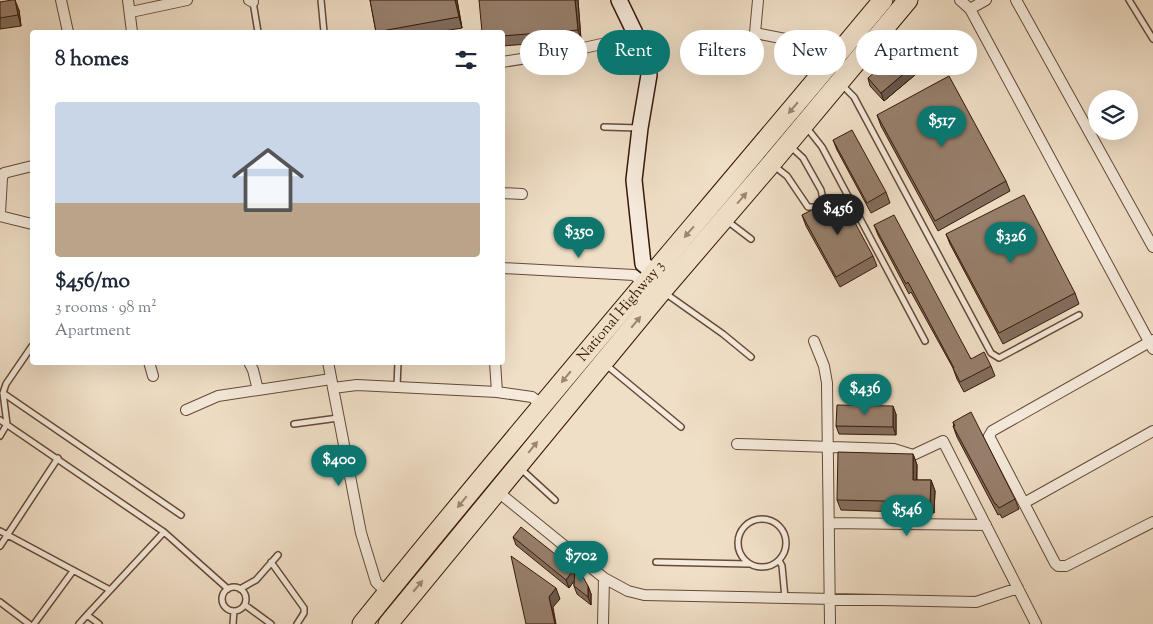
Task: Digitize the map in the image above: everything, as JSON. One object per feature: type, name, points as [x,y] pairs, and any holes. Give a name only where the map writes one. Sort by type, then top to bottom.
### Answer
[{"type":"highway","name":"National Highway 3","points":[[846,45],[883,0]]},
{"type":"highway","name":"National Highway 3","points":[[388,624],[662,291],[908,0]]},
{"type":"highway","name":"National Highway 3","points":[[362,624],[542,405],[644,273],[820,75]]},
{"type":"street","points":[[61,0],[68,30]]},
{"type":"street","points":[[128,0],[132,30]]},
{"type":"street","points":[[130,12],[187,0]]},
{"type":"street","points":[[619,0],[634,30]]},
{"type":"street","points":[[758,0],[755,32],[774,36]]},
{"type":"street","points":[[960,0],[970,9],[1152,343],[992,430],[989,434],[990,439],[1055,563],[1061,567],[1153,522]]},
{"type":"street","points":[[970,9],[986,0]]},
{"type":"street","points":[[1016,0],[1153,248]]},
{"type":"street","points":[[505,65],[597,45]]},
{"type":"street","points":[[505,268],[644,273],[634,180],[649,75]]},
{"type":"street","points":[[30,167],[4,174],[2,178],[0,214],[30,223]]},
{"type":"street","points":[[505,193],[522,194]]},
{"type":"street","points":[[814,341],[824,366],[827,383],[830,624]]},
{"type":"street","points":[[151,365],[153,376]]},
{"type":"street","points":[[250,365],[258,390]]},
{"type":"street","points":[[329,365],[361,533],[376,582],[387,593]]},
{"type":"street","points":[[495,365],[497,392]]},
{"type":"street","points":[[186,410],[218,396],[332,383],[497,392],[532,397],[542,405]]},
{"type":"street","points":[[1024,503],[1153,432]]},
{"type":"street","points":[[736,444],[894,449],[912,455],[943,441],[1036,624]]},
{"type":"street","points":[[497,491],[615,586],[628,592],[644,595],[976,602],[1018,588]]},
{"type":"street","points":[[829,523],[986,525]]},
{"type":"street","points":[[603,624],[604,578]]},
{"type":"lane","points":[[321,0],[324,30]]},
{"type":"lane","points":[[1129,0],[1153,39]]},
{"type":"lane","points":[[251,1],[258,30]]},
{"type":"lane","points":[[830,75],[854,96],[991,353],[999,358],[1079,315]]},
{"type":"lane","points":[[804,125],[822,147],[925,341]]},
{"type":"lane","points":[[604,127],[640,128]]},
{"type":"lane","points":[[771,164],[787,176],[808,207],[816,207],[821,204],[823,199],[821,190],[803,158],[788,144]]},
{"type":"lane","points":[[724,218],[751,239]]},
{"type":"lane","points":[[662,291],[723,334],[751,357]]},
{"type":"lane","points":[[0,436],[7,424],[3,393],[6,384],[30,349]]},
{"type":"lane","points":[[603,362],[681,427]]},
{"type":"lane","points":[[397,386],[398,365]]},
{"type":"lane","points":[[0,381],[6,384]]},
{"type":"lane","points":[[3,393],[180,515]]},
{"type":"lane","points":[[294,424],[338,418]]},
{"type":"lane","points":[[0,420],[164,532],[228,589]]},
{"type":"lane","points":[[0,546],[58,458]]},
{"type":"lane","points":[[518,466],[555,500]]},
{"type":"lane","points":[[656,562],[770,566],[779,560],[784,551],[786,541],[782,531],[774,523],[764,520],[754,521],[745,527],[739,536],[738,546],[741,556],[749,564]]},
{"type":"lane","points":[[0,531],[110,590]]},
{"type":"lane","points":[[79,624],[164,532]]},
{"type":"lane","points":[[240,589],[256,580],[278,554]]},
{"type":"lane","points":[[779,560],[782,566],[785,598]]},
{"type":"lane","points":[[272,562],[304,608],[304,613],[297,624]]},
{"type":"lane","points":[[34,624],[73,571]]},
{"type":"lane","points":[[234,587],[240,589],[246,599],[245,605],[234,611],[228,610],[222,600],[224,594],[228,589],[234,587]]},
{"type":"lane","points":[[0,602],[29,624]]},
{"type":"lane","points":[[245,605],[271,624]]},
{"type":"lane","points":[[233,624],[234,611]]},
{"type":"lane","points":[[86,615],[99,624]]},
{"type":"building","points":[[15,0],[18,15],[0,18],[0,2]]},
{"type":"building","points":[[370,0],[455,0],[459,17],[387,30],[376,30]]},
{"type":"building","points":[[479,0],[575,0],[578,30],[520,30],[520,35],[505,36],[505,30],[482,30]]},
{"type":"building","points":[[871,75],[902,75],[881,93],[868,78]]},
{"type":"building","points":[[949,76],[1006,181],[935,221],[877,115]]},
{"type":"building","points":[[852,130],[886,192],[867,203],[833,140]]},
{"type":"building","points":[[840,195],[873,256],[836,277],[802,215]]},
{"type":"building","points":[[1024,195],[1075,293],[999,333],[946,234]]},
{"type":"building","points":[[894,215],[971,359],[984,352],[991,366],[960,382],[908,282],[906,284],[874,225]]},
{"type":"building","points":[[837,405],[893,406],[893,427],[836,426]]},
{"type":"building","points":[[971,412],[1015,499],[999,508],[995,504],[953,426],[955,426],[953,422]]},
{"type":"building","points":[[838,452],[913,454],[913,480],[931,480],[930,502],[837,500]]},
{"type":"building","points":[[521,527],[574,569],[566,580],[513,537]]},
{"type":"building","points":[[511,556],[556,588],[549,597],[555,624],[526,624]]},
{"type":"building","points":[[575,569],[582,575],[588,586],[588,597],[574,586]]}]
